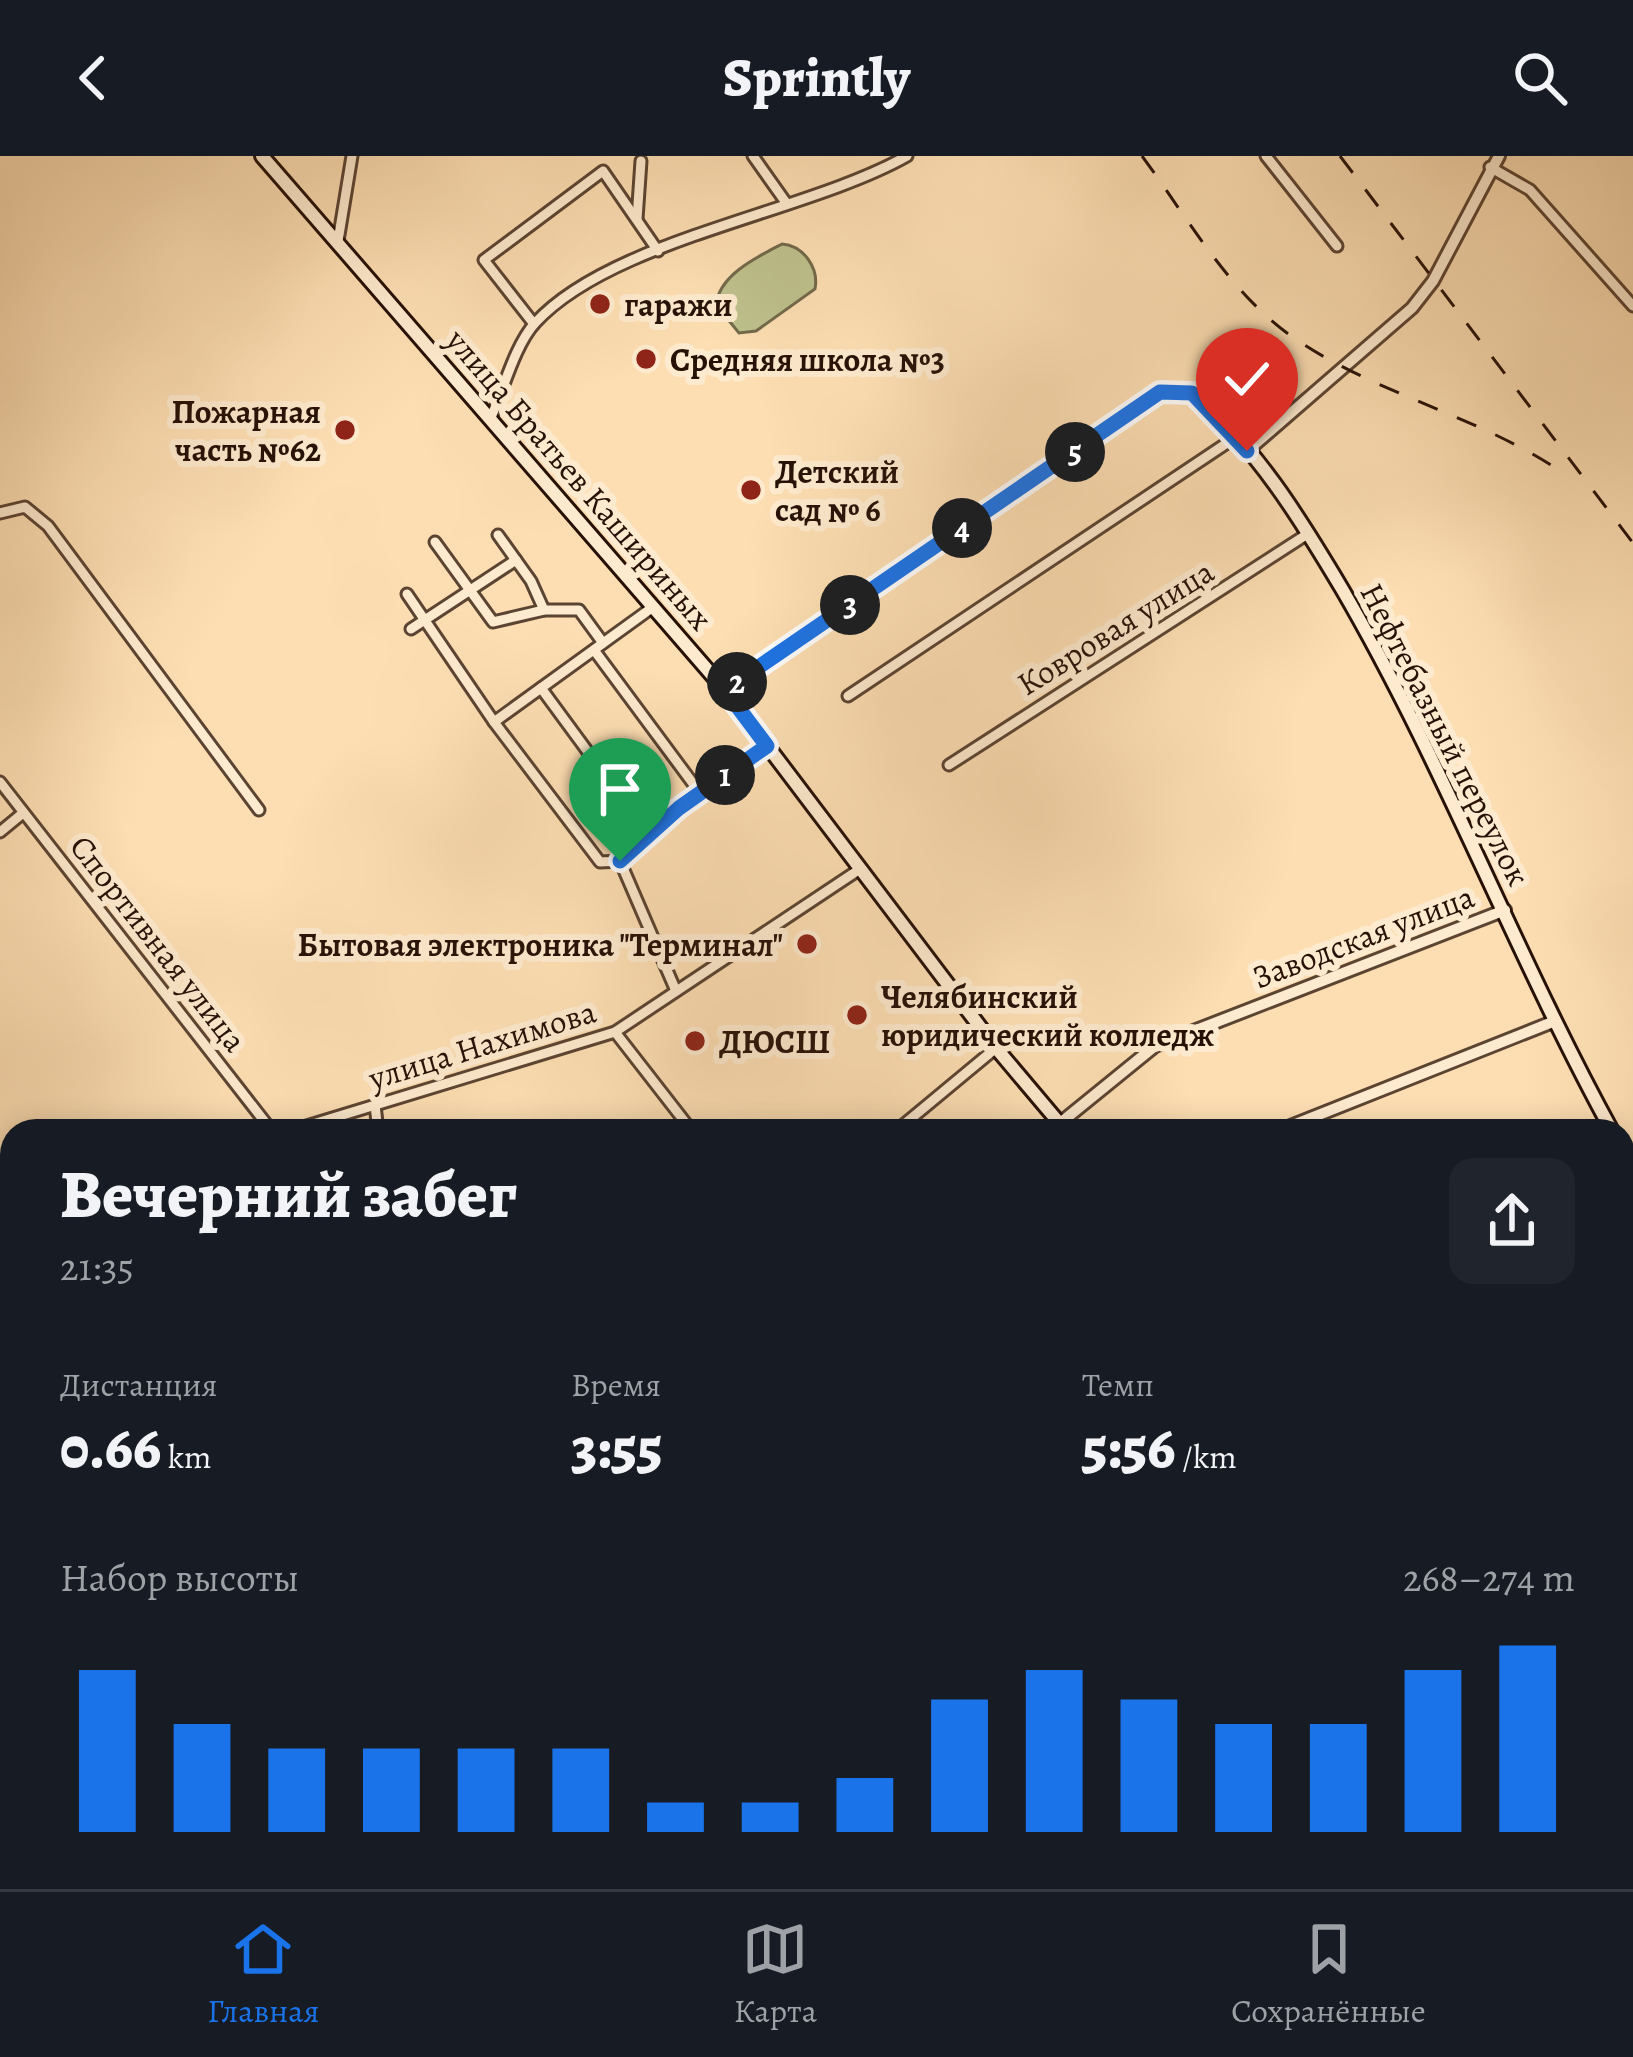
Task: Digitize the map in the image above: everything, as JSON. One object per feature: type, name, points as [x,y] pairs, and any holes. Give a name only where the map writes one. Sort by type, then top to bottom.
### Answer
[{"type":"main road","name":"улица Братьев Кашириных","points":[[262,156],[492,415],[725,690],[995,1048],[1054,1119]]},
{"type":"main road","name":"Нефтебазный переулок","points":[[725,690],[1160,392],[1186,391],[1236,436],[1309,533],[1387,666],[1605,1119]]},
{"type":"street","points":[[338,241],[352,156]]},
{"type":"street","points":[[753,156],[787,204]]},
{"type":"street","points":[[492,415],[534,324],[586,286],[658,251],[907,156]]},
{"type":"street","points":[[1267,156],[1337,246]]},
{"type":"street","points":[[637,219],[640,161]]},
{"type":"street","points":[[1247,451],[1412,308],[1433,281],[1494,161],[1530,190],[1633,306]]},
{"type":"street","points":[[534,324],[484,260],[603,171],[658,251]]},
{"type":"street","points":[[848,696],[1236,436]]},
{"type":"street","points":[[0,512],[25,507],[48,526],[259,810]]},
{"type":"street","name":"Ковровая улица","points":[[949,765],[1309,533]]},
{"type":"street","points":[[498,535],[544,610]]},
{"type":"street","points":[[436,542],[493,622],[544,610],[579,610],[598,646],[700,794]]},
{"type":"street","points":[[412,629],[516,560]]},
{"type":"street","points":[[407,594],[494,722],[600,862],[620,861],[767,746]]},
{"type":"street","points":[[494,722],[653,607]]},
{"type":"street","points":[[541,688],[649,835]]},
{"type":"street","name":"Спортивная улица","points":[[0,782],[263,1119]]},
{"type":"street","points":[[0,832],[23,813]]},
{"type":"street","points":[[620,861],[676,992]]},
{"type":"street","name":"улица Нахимова","points":[[329,1119],[615,1032],[860,868]]},
{"type":"street","name":"Заводская улица","points":[[1072,1119],[1155,1046],[1505,910]]},
{"type":"street","points":[[1308,1119],[1555,1021]]},
{"type":"street","points":[[615,1032],[683,1119]]},
{"type":"street","points":[[910,1119],[995,1048]]},
{"type":"street","points":[[375,1105],[377,1119]]},
{"type":"green space","points":[[782,244],[808,259],[815,273],[815,289],[756,331],[739,333],[716,305],[719,294],[741,268]]},
{"type":"railway","points":[[1142,156],[1230,277],[1294,338],[1359,375],[1498,436],[1563,473]]},
{"type":"railway","points":[[1340,156],[1633,543]]},
{"type":"place","name":"гаражи","points":[[600,304]]},
{"type":"place","name":"Средняя школа №3","points":[[646,359]]},
{"type":"place","name":"Пожарная часть №62","points":[[345,430]]},
{"type":"place","name":"Детский сад № 6","points":[[751,490]]},
{"type":"place","name":"Бытовая электроника \"Терминал\"","points":[[807,944]]},
{"type":"place","name":"Челябинский юридический колледж","points":[[857,1015]]},
{"type":"place","name":"ДЮСШ","points":[[695,1041]]},
{"type":"route","points":[[620,861],[679,808],[767,746],[725,690],[1160,392],[1172,388],[1192,393],[1247,451]]}]
